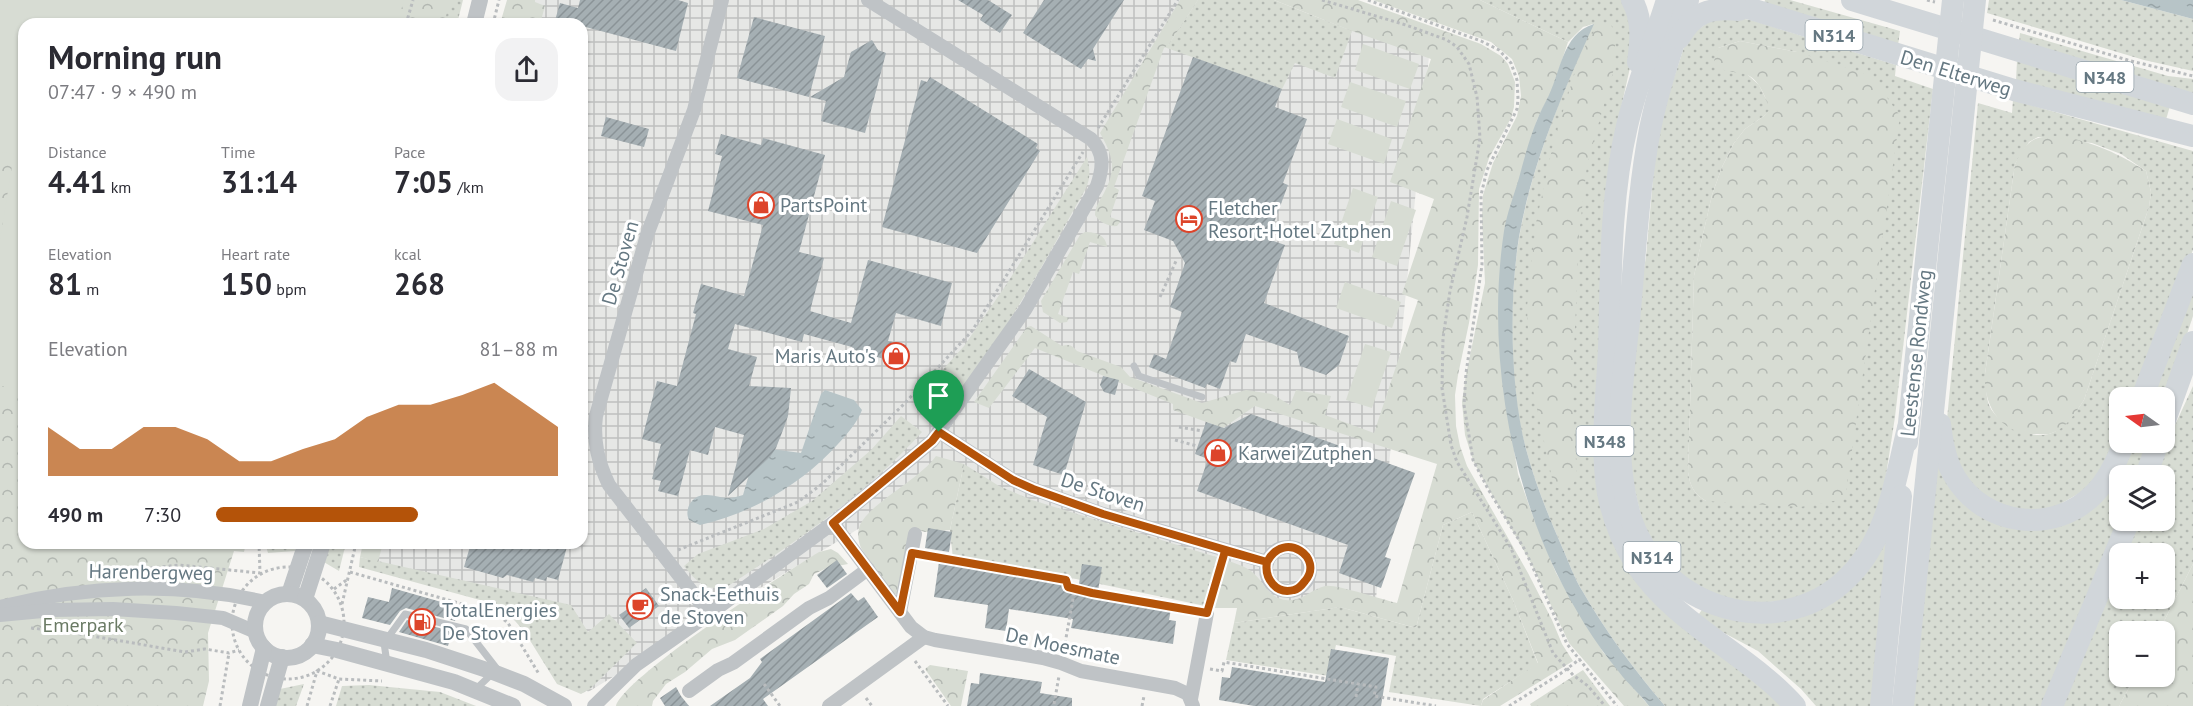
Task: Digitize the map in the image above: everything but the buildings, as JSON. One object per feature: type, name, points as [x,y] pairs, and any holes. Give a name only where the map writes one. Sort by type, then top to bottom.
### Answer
[{"type":"main road","name":"N348","points":[[1632,0],[1640,17],[1641,36],[1634,100]]},
{"type":"main road","name":"N348","points":[[1667,0],[1634,100],[1621,163],[1610,279],[1605,451],[1609,496],[1616,523],[1638,566],[1664,597],[1692,622],[1768,680],[1795,706]]},
{"type":"main road","name":"N314","points":[[1688,0],[1653,114],[1645,164],[1622,395],[1623,484],[1633,525],[1646,549],[1674,581],[1699,598],[1733,610],[1764,613],[1794,609],[1813,602],[1844,582],[1870,551],[1879,534],[1886,512],[1908,428]]},
{"type":"main road","name":"Den Elterweg","points":[[1722,0],[2014,90],[2193,136]]},
{"type":"main road","name":"Den Elterweg","points":[[1852,0],[2193,104]]},
{"type":"main road","name":"Leestense Rondweg","points":[[1881,706],[1953,0]]},
{"type":"main road","name":"Leestense Rondweg","points":[[1903,706],[1975,0]]},
{"type":"main road","name":"N314","points":[[1668,62],[1685,28],[1703,13],[1720,8],[1770,15]]},
{"type":"main road","name":"N314","points":[[2143,124],[2193,143]]},
{"type":"main road","points":[[2146,387],[2193,264]]},
{"type":"main road","points":[[2175,392],[2193,342]]},
{"type":"main road","points":[[1937,371],[1940,424],[1945,456],[1954,476],[1964,490],[1977,503],[1994,512],[2025,520],[2057,517],[2094,495],[2108,477],[2119,453]]},
{"type":"main road","points":[[2052,706],[2124,531]]},
{"type":"street","points":[[473,18],[476,0]]},
{"type":"street","points":[[474,18],[480,0]]},
{"type":"street","name":"De Stoven","points":[[709,614],[609,485],[601,467],[594,432],[596,416],[647,235],[694,110],[722,0]]},
{"type":"street","points":[[594,706],[636,665],[833,523],[932,441],[1025,310],[1097,186],[1102,160],[1098,146],[1091,139],[868,0]]},
{"type":"street","name":"De Stoven","points":[[939,432],[1013,480],[1033,489],[1103,514],[1267,562]]},
{"type":"street","points":[[829,706],[924,637],[911,627],[833,523]]},
{"type":"street","points":[[900,612],[915,534]]},
{"type":"street","points":[[297,596],[305,549]]},
{"type":"street","points":[[297,596],[320,549]]},
{"type":"street","points":[[689,691],[718,670],[733,663],[809,608],[829,598],[867,569]]},
{"type":"street","name":"Harenbergweg","points":[[0,607],[34,598],[127,588],[231,595],[265,602]]},
{"type":"street","points":[[297,596],[312,605],[319,623],[318,635],[312,645],[299,656],[282,657],[272,654],[264,648],[256,632],[255,621],[259,611],[265,602],[273,597],[297,596]]},
{"type":"street","name":"Harenbergweg","points":[[0,615],[53,610],[134,610],[223,618],[256,632]]},
{"type":"street","name":"De Moesmate","points":[[1192,702],[1196,667],[1207,613]]},
{"type":"street","points":[[319,623],[426,650],[493,672],[524,684],[564,706]]},
{"type":"street","name":"De Moesmate","points":[[924,637],[1061,663],[1080,671],[1175,688],[1185,692],[1192,702]]},
{"type":"street","points":[[312,645],[476,689],[513,706]]},
{"type":"street","points":[[250,706],[264,648]]},
{"type":"street","points":[[268,706],[282,657]]},
{"type":"lane","points":[[1134,366],[1139,375],[1202,398]]},
{"type":"lane","points":[[387,665],[384,643],[405,614],[466,629],[497,669],[476,689]]},
{"type":"path","points":[[408,18],[413,0]]},
{"type":"path","points":[[494,18],[499,0]]},
{"type":"path","points":[[664,556],[798,502],[822,484],[904,404],[972,331],[1178,0]]},
{"type":"path","points":[[1322,0],[1394,21],[1447,40],[1457,47],[1469,64],[1477,97],[1480,138],[1443,338],[1442,388],[1448,426],[1457,462],[1511,548],[1553,653],[1566,669],[1588,686],[1605,706]]},
{"type":"path","points":[[1368,0],[1481,41],[1499,50],[1511,63],[1517,80],[1517,110],[1487,170],[1481,195],[1482,265],[1466,373],[1464,405],[1473,460],[1525,550],[1567,644],[1617,706]]},
{"type":"path","points":[[2019,28],[2131,61],[2193,76]]},
{"type":"path","points":[[1160,297],[1176,261]]},
{"type":"path","points":[[1179,427],[1203,431]]},
{"type":"path","points":[[1175,440],[1197,446]]},
{"type":"path","points":[[260,549],[260,573]]},
{"type":"path","points":[[341,605],[355,549]]},
{"type":"path","points":[[912,553],[1066,580],[1068,587],[1092,593],[1207,613],[1225,551]]},
{"type":"path","points":[[333,589],[349,578]]},
{"type":"path","points":[[1054,704],[1075,588]]},
{"type":"path","points":[[29,628],[69,632],[185,652],[205,649],[229,653],[239,650]]},
{"type":"path","points":[[907,650],[948,706]]},
{"type":"path","points":[[220,706],[229,653]]},
{"type":"path","points":[[1509,706],[1580,659]]},
{"type":"path","points":[[1196,667],[1222,671],[1224,662],[1376,687],[1374,696],[1436,706]]},
{"type":"path","points":[[307,706],[317,671]]},
{"type":"path","points":[[330,706],[339,679]]},
{"type":"path","points":[[764,684],[780,706]]},
{"type":"path","points":[[1356,697],[1358,684]]},
{"type":"shaded area","points":[[533,0],[1245,0],[1430,46],[1375,609],[1282,608],[956,470],[588,692],[490,597],[376,567],[380,549],[588,549],[588,18],[528,18]]},
{"type":"green space","name":"Emerpark","points":[[0,0],[450,0],[446,18],[18,18],[18,549],[245,549],[244,552],[234,551],[208,633],[209,681],[203,706],[0,706]]},
{"type":"green space","points":[[0,0],[404,0],[399,18],[18,18],[18,388],[0,386],[0,239],[14,154],[0,152]]},
{"type":"green space","points":[[419,0],[463,0],[458,18],[414,18]]},
{"type":"green space","points":[[507,0],[535,0],[545,6],[542,18],[502,18]]},
{"type":"green space","points":[[1180,0],[1198,0],[1164,48],[1114,187],[1119,190],[1110,217],[1121,221],[1117,226],[1108,225],[1095,215],[1112,170],[1108,149],[1100,133]]},
{"type":"green space","points":[[1198,0],[1274,0],[1352,31],[1335,78],[1295,63],[1282,89],[1164,47],[1169,44]]},
{"type":"green space","points":[[1274,0],[1358,0],[1481,44],[1501,56],[1508,64],[1515,82],[1511,118],[1489,158],[1479,189],[1478,265],[1455,395],[1456,426],[1467,466],[1528,573],[1562,644],[1573,661],[1500,706],[1481,706],[1483,700],[1538,663],[1513,600],[1472,512],[1443,525],[1416,628],[1340,607],[1234,623],[1237,608],[1215,608],[1226,560],[1251,571],[1270,593],[1280,599],[1297,599],[1325,586],[1331,586],[1397,603],[1437,464],[1255,406],[1223,428],[1173,410],[1173,404],[1035,348],[989,408],[974,402],[1027,327],[1031,326],[1062,346],[1074,347],[1077,351],[1121,367],[1130,377],[1202,403],[1246,390],[1272,394],[1290,405],[1296,390],[1331,396],[1325,415],[1374,433],[1418,300],[1402,294],[1434,199],[1390,182],[1431,59]]},
{"type":"green space","points":[[1373,0],[1480,0],[1568,42],[1552,90],[1537,120],[1505,229],[1513,444],[1518,474],[1556,573],[1603,652],[1649,706],[1624,706],[1569,643],[1531,563],[1474,463],[1465,435],[1462,402],[1485,283],[1483,195],[1493,163],[1517,116],[1521,96],[1519,76],[1512,59],[1491,42]]},
{"type":"green space","points":[[1480,0],[1624,0],[1633,14],[1633,54],[1611,153],[1606,523],[1785,706],[1665,706],[1611,636],[1572,570],[1533,474],[1520,425],[1512,344],[1513,289],[1519,238],[1540,155],[1593,24],[1583,27],[1568,42]]},
{"type":"green space","points":[[1765,0],[1790,0],[1900,31],[1898,45],[1764,4]]},
{"type":"green space","points":[[1989,0],[2121,0],[2193,19],[2193,71],[2144,60],[1987,13]]},
{"type":"green space","points":[[1725,16],[1751,20],[1896,65],[1895,76],[1933,89],[1895,417],[1884,488],[1876,519],[1847,569],[1800,600],[1739,604],[1683,580],[1646,537],[1627,457],[1635,319],[1646,257],[1656,146],[1668,96],[1687,38],[1715,17]],"holes":[[[1740,41],[1797,52],[1706,501],[1693,489],[1688,472],[1694,276],[1712,195],[1722,167],[1734,143],[1745,129],[1771,109],[1759,85],[1718,48]]]},
{"type":"green space","points":[[1599,23],[1610,24],[1615,31],[1615,65],[1587,165],[1579,235],[1572,396],[1577,477],[1572,486],[1557,488],[1553,483],[1530,376],[1527,307],[1536,223],[1554,140],[1581,53]]},
{"type":"green space","points":[[2020,33],[2168,76],[2193,79],[2193,94],[2019,42]]},
{"type":"green space","points":[[1740,41],[1797,52],[1872,76],[1900,116],[1845,499],[1800,507],[1706,501],[1698,495],[1689,477],[1694,276],[1701,243],[1712,195],[1734,143],[1745,129],[1770,109],[1761,88],[1754,79],[1745,74],[1726,71],[1714,61],[1718,48]]},
{"type":"green space","points":[[1363,44],[1419,64],[1410,89],[1355,70]]},
{"type":"green space","points":[[2017,61],[2170,106],[2165,123],[2016,81]]},
{"type":"green space","points":[[1350,82],[1406,101],[1397,127],[1341,107]]},
{"type":"green space","points":[[2013,100],[2193,151],[2193,250],[2140,387],[2109,387],[2109,453],[2112,453],[2095,484],[2045,513],[1993,505],[1958,468],[1947,419],[1978,103],[2012,113]],"holes":[[[2038,137],[2092,143],[2121,154],[2146,171],[2151,192],[2149,207],[2084,400],[2068,421],[2053,433],[2035,435],[2023,432],[2000,419],[1989,406],[1985,374],[2015,164],[2029,142]]]},
{"type":"green space","points":[[1337,119],[1392,139],[1384,164],[1328,144]]},
{"type":"green space","points":[[2063,136],[2106,150],[2146,171],[2151,192],[2149,207],[2084,400],[2070,420],[2057,431],[2050,434],[2026,433],[2005,425],[1998,418],[1988,398],[1985,374],[2015,164],[2033,140]]},
{"type":"green space","points":[[1087,157],[1089,174],[1085,190],[1003,331],[945,408],[920,395],[964,346],[1006,285]]},
{"type":"green space","points":[[1353,188],[1378,197],[1359,253],[1334,244]]},
{"type":"green space","points":[[1391,201],[1416,210],[1397,266],[1372,257]]},
{"type":"green space","points":[[1085,232],[1100,235],[1107,247],[1090,242],[1079,274],[1073,272],[1058,314],[1069,318],[1067,322],[1060,323],[1043,312],[1041,301],[1080,235]]},
{"type":"green space","points":[[2193,278],[2193,316],[2169,387],[2152,387]]},
{"type":"green space","points":[[1345,282],[1401,302],[1392,328],[1336,308]]},
{"type":"green space","points":[[1365,344],[1391,352],[1372,408],[1346,400]]},
{"type":"green space","points":[[2193,386],[2193,564],[2175,599],[2175,543],[2125,543],[2130,531],[2175,531],[2175,465],[2157,465],[2162,453],[2175,453],[2175,425]]},
{"type":"green space","points":[[901,416],[922,432],[853,497],[778,553],[725,588],[706,586],[684,566],[698,554],[764,529],[812,501],[871,450]]},
{"type":"green space","points":[[1935,438],[1951,485],[2050,526],[2120,453],[2147,453],[2142,465],[2109,465],[2109,531],[2116,531],[2109,543],[2047,706],[1909,706]]},
{"type":"green space","points":[[936,456],[964,464],[950,530],[925,532],[915,529],[898,593],[893,596],[861,548],[859,528],[874,508],[918,474]]},
{"type":"green space","points":[[964,464],[999,486],[1032,500],[1226,560],[1215,608],[1076,579],[953,559],[950,530]]},
{"type":"green space","points":[[1472,512],[1513,600],[1538,664],[1483,699],[1481,706],[1389,692],[1396,656],[1336,645],[1329,676],[1226,660],[1234,623],[1340,607],[1416,628],[1443,525]]},
{"type":"green space","points":[[1888,527],[1876,706],[1816,706],[1801,689],[1758,651],[1696,618],[1704,607],[1796,615]]},
{"type":"green space","points":[[267,549],[296,549],[295,551],[268,553]]},
{"type":"green space","points":[[326,549],[344,549],[339,571],[322,561]]},
{"type":"green space","points":[[362,549],[381,549],[378,562],[360,557]]},
{"type":"green space","points":[[831,549],[848,564],[827,568],[814,574],[809,584],[794,594],[783,606],[735,640],[712,649],[685,672],[666,684],[653,701],[652,706],[616,706],[625,692],[675,650],[774,581],[819,552]]},
{"type":"green space","points":[[360,557],[571,605],[588,632],[609,614],[637,643],[590,689],[581,694],[557,684],[526,634],[508,612],[480,600],[359,567]]},
{"type":"green space","points":[[2193,564],[2193,706],[2119,706],[2129,687],[2175,687],[2175,621],[2164,621],[2170,609],[2175,609],[2175,599]]},
{"type":"green space","points":[[2109,582],[2109,609],[2170,609],[2164,621],[2109,621],[2109,687],[2129,687],[2119,706],[2058,706]]},
{"type":"green space","points":[[930,665],[968,671],[961,706],[951,706],[925,669]]},
{"type":"green space","points":[[1583,670],[1610,706],[1531,706],[1530,704]]},
{"type":"green space","points":[[304,684],[296,706],[275,706],[280,689]]},
{"type":"green space","points":[[369,685],[440,692],[476,706],[336,706],[342,686]]},
{"type":"water","points":[[2121,0],[2193,0],[2193,19]]},
{"type":"water","points":[[1594,24],[1550,128],[1525,209],[1519,237],[1514,288],[1514,371],[1521,425],[1533,474],[1577,581],[1611,636],[1665,706],[1649,706],[1601,649],[1584,624],[1556,572],[1539,533],[1525,491],[1505,405],[1500,361],[1499,274],[1504,231],[1509,211],[1527,149],[1563,56],[1575,36]]},
{"type":"water","points":[[825,390],[854,400],[862,410],[849,432],[824,458],[776,495],[739,513],[700,525],[689,520],[688,508],[699,496],[731,498],[743,495],[757,447],[801,453],[821,394]]},
{"type":"place","name":"PartsPoint","points":[[761,205]]},
{"type":"place","name":"Fletcher Resort-Hotel Zutphen","points":[[1189,219]]},
{"type":"place","name":"Maris Auto's","points":[[896,356]]},
{"type":"place","name":"Karwei Zutphen","points":[[1218,453]]},
{"type":"place","name":"Snack-Eethuis de Stoven","points":[[640,606]]},
{"type":"place","name":"TotalEnergies De Stoven","points":[[422,622]]},
{"type":"route","points":[[939,432],[932,441],[833,523],[900,612],[912,553],[1066,580],[1068,587],[1092,593],[1207,613],[1225,551],[1267,562],[1268,579],[1277,588],[1285,591],[1293,591],[1300,587],[1308,577],[1310,564],[1307,557],[1295,548],[1287,546],[1278,549],[1270,555],[1267,562],[1103,514],[1013,480],[939,432]]}]
